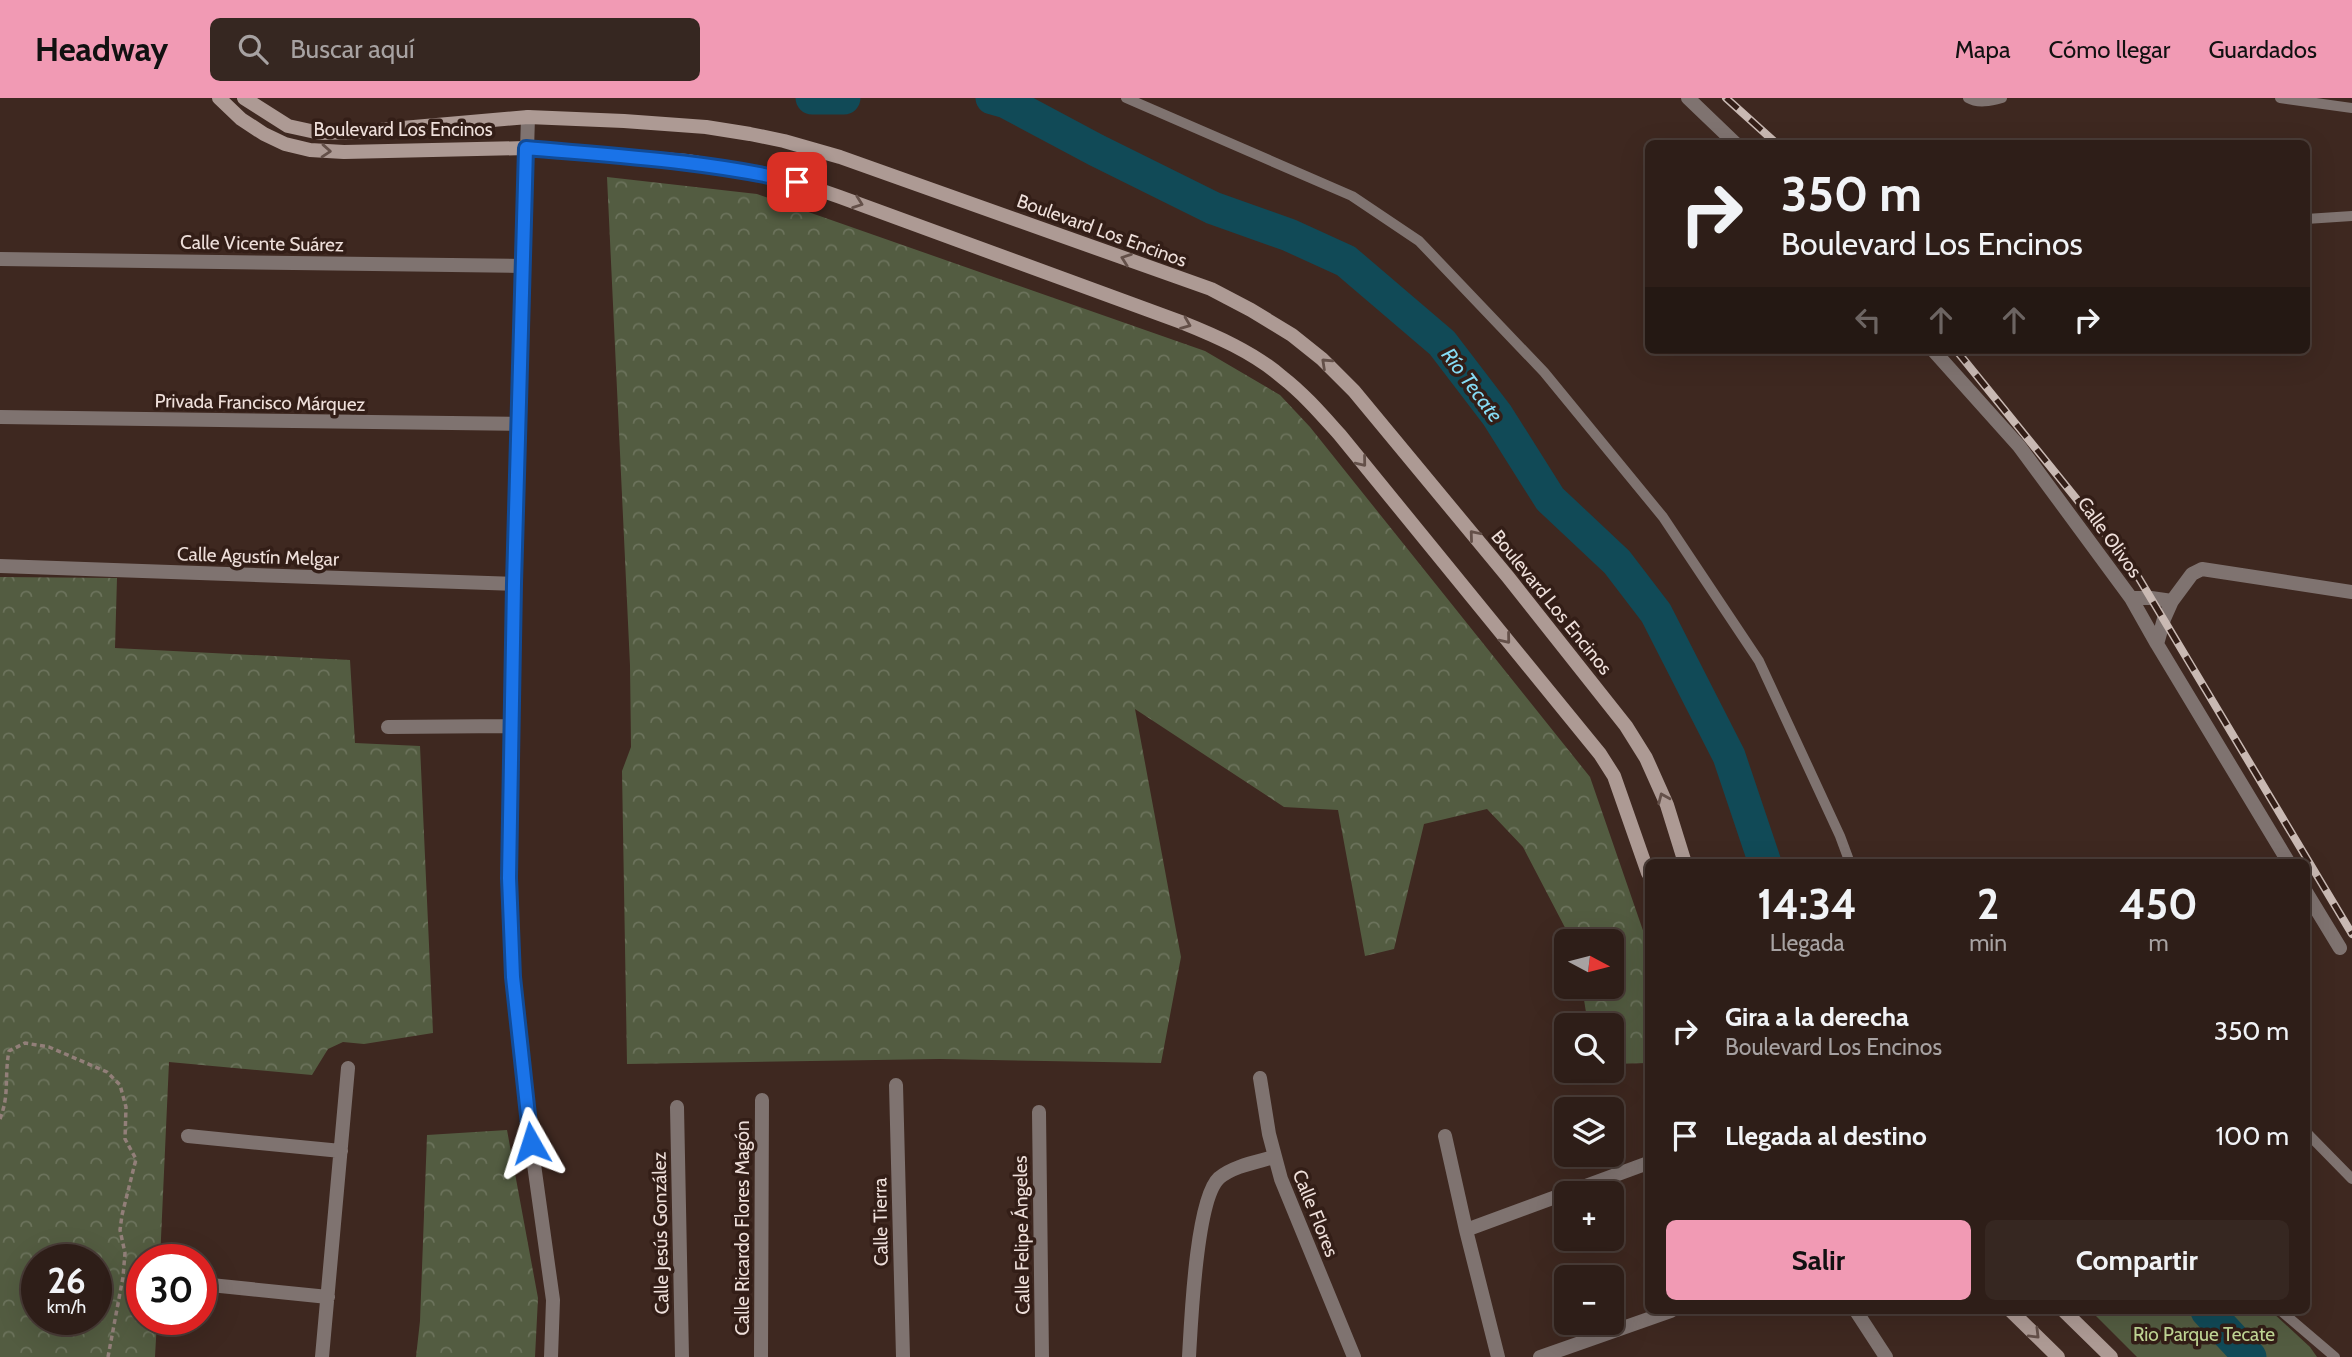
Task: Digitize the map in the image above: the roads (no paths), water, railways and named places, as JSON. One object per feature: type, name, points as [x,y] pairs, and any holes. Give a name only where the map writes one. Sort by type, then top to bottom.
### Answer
[{"type":"main road","name":"Boulevard Los Encinos","points":[[219,98],[241,119],[264,134],[285,144],[310,150],[344,152],[526,148],[730,167],[797,182],[1216,336],[1280,374],[1303,394],[1340,435],[1600,754],[1614,776],[1645,864]]},
{"type":"main road","name":"Boulevard Los Encinos","points":[[244,98],[288,126],[312,131],[338,133],[528,117],[706,127],[783,141],[829,154],[1211,289],[1251,310],[1292,335],[1322,359],[1354,391],[1508,576],[1626,726],[1646,758],[1667,805],[1684,859]]},
{"type":"main road","points":[[2014,1314],[2058,1357]]},
{"type":"main road","points":[[2067,1314],[2110,1357]]},
{"type":"street","points":[[1688,98],[1732,140]]},
{"type":"street","points":[[528,117],[514,584],[509,904],[513,977],[531,1143],[552,1300],[551,1357]]},
{"type":"street","name":"Calle Vicente Suárez","points":[[0,259],[524,265]]},
{"type":"street","name":"Calle Olivos","points":[[1937,354],[2019,446],[2131,598],[2151,597],[2172,601]]},
{"type":"street","name":"Privada Francisco Márquez","points":[[0,417],[520,424]]},
{"type":"street","name":"Calle Agustín Melgar","points":[[0,566],[514,584]]},
{"type":"street","points":[[2157,645],[2172,601],[2192,574],[2202,569],[2352,592]]},
{"type":"street","points":[[2131,598],[2287,859]]},
{"type":"street","points":[[388,727],[511,726]]},
{"type":"street","points":[[2310,899],[2340,948]]},
{"type":"street","points":[[322,1357],[348,1068]]},
{"type":"street","name":"Calle Flores","points":[[1260,1078],[1274,1157],[1354,1357]]},
{"type":"street","name":"Calle Tierra","points":[[896,1085],[903,1357]]},
{"type":"street","name":"Calle Ricardo Flores Magón","points":[[761,1357],[762,1100]]},
{"type":"street","name":"Calle Jesús González","points":[[677,1107],[682,1357]]},
{"type":"street","name":"Calle Felipe Ángeles","points":[[1039,1112],[1042,1357]]},
{"type":"street","points":[[188,1136],[341,1151]]},
{"type":"street","points":[[1445,1136],[1498,1357]]},
{"type":"street","points":[[1189,1357],[1202,1221],[1212,1186],[1233,1170],[1274,1157]]},
{"type":"street","points":[[1466,1230],[1645,1164]]},
{"type":"street","points":[[217,1286],[328,1297]]},
{"type":"street","points":[[1540,1357],[1662,1314]]},
{"type":"street","points":[[1858,1314],[1886,1357]]},
{"type":"lane","points":[[1126,98],[1352,196],[1419,241],[1534,362],[1663,517],[1759,661],[1849,859]]},
{"type":"lane","points":[[1968,98],[1990,102],[2002,98]]},
{"type":"lane","points":[[2280,98],[2352,108]]},
{"type":"lane","points":[[2310,219],[2352,216]]},
{"type":"lane","points":[[2310,1136],[2352,1180]]},
{"type":"lane","points":[[2285,1314],[2335,1357]]},
{"type":"waterway","name":"Río Tecate","points":[[812,98],[844,98]]},
{"type":"waterway","name":"Río Tecate","points":[[992,98],[1006,102],[1213,208],[1289,235],[1346,261],[1442,343],[1497,415],[1550,499],[1617,562],[1656,613],[1729,756],[1764,859]]},
{"type":"waterway","name":"Río Tecate","points":[[2210,1314],[2250,1357]]},
{"type":"railway","points":[[1726,98],[1773,140]]},
{"type":"railway","points":[[1959,354],[2134,570],[2307,859]]},
{"type":"railway","points":[[2310,864],[2352,934]]},
{"type":"park label","name":"Rio Parque Tecate","points":[[2204,1334]]}]
